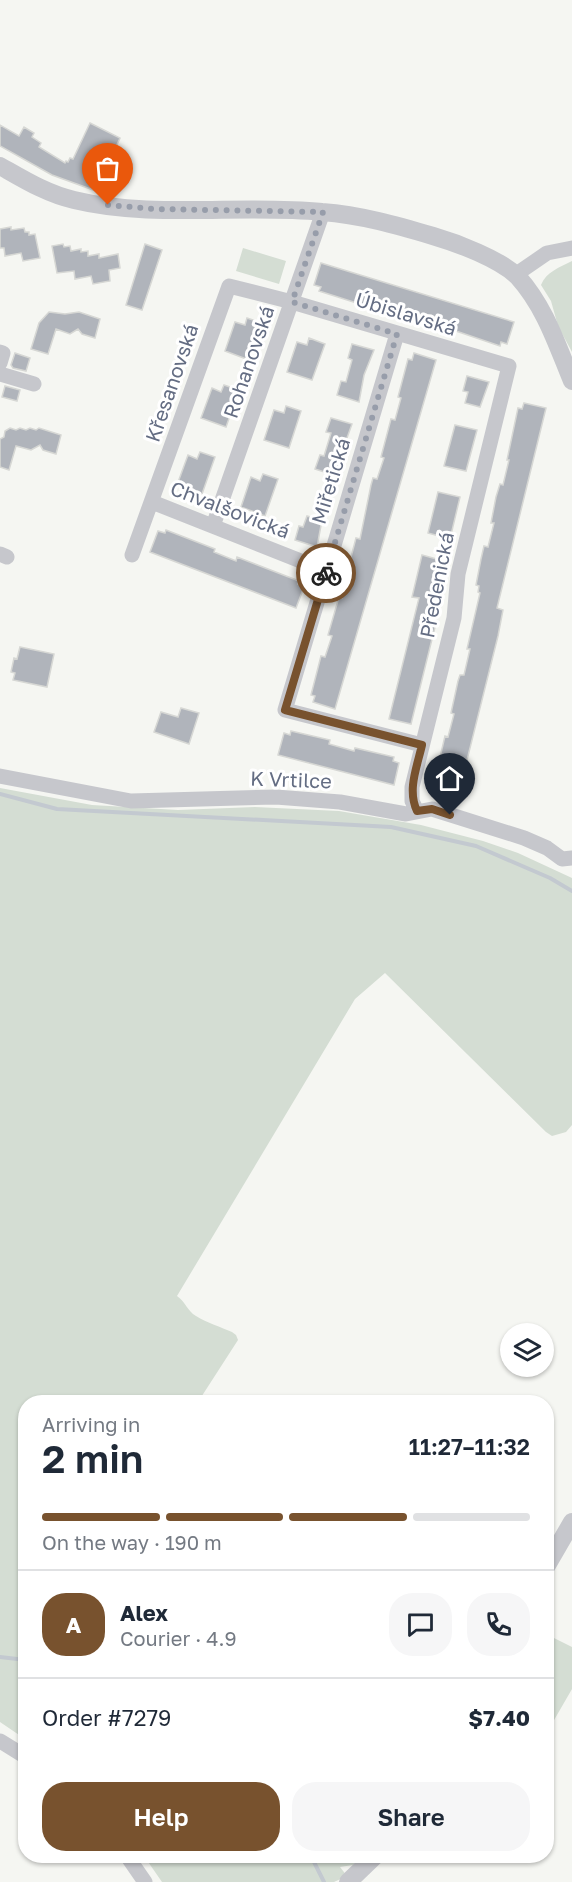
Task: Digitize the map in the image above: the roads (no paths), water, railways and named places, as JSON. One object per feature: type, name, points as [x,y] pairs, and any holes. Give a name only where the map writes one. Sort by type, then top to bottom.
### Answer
[{"type":"street","points":[[0,166],[23,180],[71,200],[94,204],[154,209],[323,212],[378,219],[455,242],[515,275],[531,294],[546,318],[572,381]]},
{"type":"street","name":"Rohanovská","points":[[213,526],[323,212]]},
{"type":"street","points":[[515,275],[548,253],[572,248]]},
{"type":"street","name":"Křesanovská","points":[[132,555],[229,286],[292,302]]},
{"type":"street","name":"Úbislavská","points":[[292,302],[509,366]]},
{"type":"street","name":"Miřetická","points":[[397,334],[285,710],[422,745]]},
{"type":"street","points":[[0,352],[3,353],[0,363]]},
{"type":"street","name":"Předenická","points":[[417,811],[411,794],[454,618],[458,574],[509,366]]},
{"type":"street","points":[[0,374],[34,384]]},
{"type":"street","name":"Chvalšovická","points":[[152,502],[327,571]]},
{"type":"street","name":"K Vrtilce","points":[[0,776],[131,801],[276,797],[340,802],[406,814],[432,809],[524,838],[547,848],[562,859],[572,858]]},
{"type":"street","points":[[554,1553],[572,1522]]},
{"type":"street","points":[[0,1741],[18,1752]]},
{"type":"street","points":[[132,1863],[145,1882]]},
{"type":"street","points":[[348,1882],[368,1863]]},
{"type":"waterway","points":[[0,794],[57,809],[391,827],[476,846],[550,878],[572,891]]},
{"type":"waterway","points":[[0,1657],[18,1659]]},
{"type":"waterway","points":[[314,1863],[324,1882]]}]
